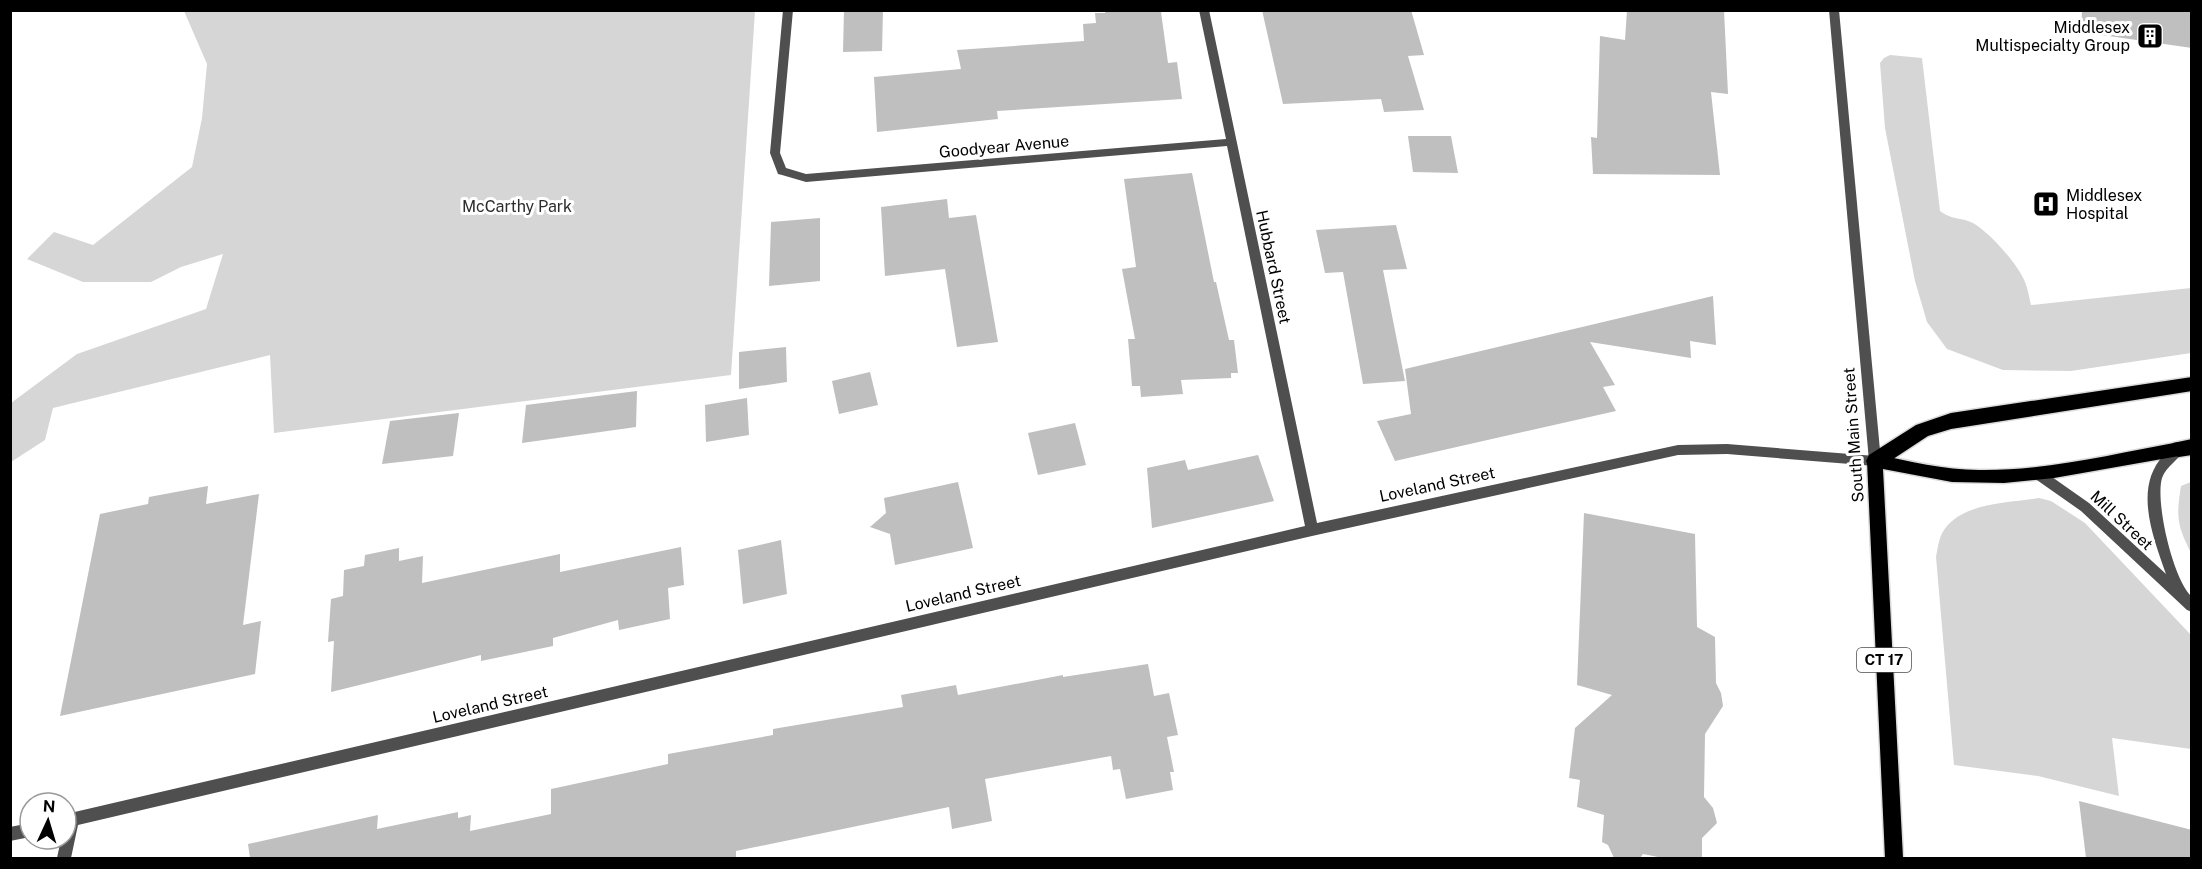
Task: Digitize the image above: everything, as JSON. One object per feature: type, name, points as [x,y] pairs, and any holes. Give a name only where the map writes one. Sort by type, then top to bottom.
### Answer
[{"type":"highway","points":[[1875,461],[1922,430],[1952,421],[2192,384]]},
{"type":"main road","points":[[1875,461],[1941,474],[1979,477],[2038,474],[2185,448]]},
{"type":"main road","name":"South Main Street","points":[[1875,461],[1894,858]]},
{"type":"street","name":"Goodyear Avenue","points":[[788,10],[775,153],[782,171],[806,178],[1230,142]]},
{"type":"street","name":"Hubbard Street","points":[[1204,10],[1312,530]]},
{"type":"street","name":"South Main Street","points":[[1834,10],[1875,461]]},
{"type":"street","name":"Mill Street","points":[[2180,595],[2166,551],[2153,496],[2156,478],[2164,463],[2185,448]]},
{"type":"street","name":"Loveland Street","points":[[78,818],[1312,530],[1678,450],[1727,449],[1875,461]]},
{"type":"street","name":"Mill Street","points":[[2038,474],[2085,507],[2192,606]]},
{"type":"green space","name":"McCarthy Park","points":[[184,11],[755,11],[731,375],[274,433],[270,355],[53,408],[45,440],[11,462],[11,403],[77,354],[206,309],[223,254],[181,267],[151,282],[83,282],[27,259],[54,232],[93,245],[192,167],[202,118],[207,64]]},
{"type":"green space","points":[[1890,55],[1922,58],[1940,211],[1948,216],[1973,223],[1995,241],[2021,275],[2027,287],[2031,305],[2191,288],[2191,353],[2071,371],[2003,370],[1947,349],[1927,322],[1915,281],[1885,128],[1880,63]]},
{"type":"green space","points":[[2191,482],[2191,553],[2180,528],[2178,506],[2181,486]]},
{"type":"green space","points":[[2039,498],[2051,501],[2085,523],[2191,635],[2191,749],[2112,738],[2119,796],[2038,776],[1954,765],[1936,557],[1939,541],[1947,526],[1966,512],[1990,505]]},
{"type":"building","points":[[844,10],[883,10],[882,51],[843,52]]},
{"type":"building","points":[[1105,10],[1161,12],[1168,63],[1177,62],[1182,99],[997,111],[998,119],[877,132],[874,77],[961,69],[957,50],[1084,41],[1083,24],[1096,23],[1095,13],[1105,13]]},
{"type":"building","points":[[1262,10],[1411,10],[1424,55],[1408,56],[1424,110],[1384,112],[1381,99],[1283,104]]},
{"type":"building","points":[[1627,10],[1724,10],[1728,94],[1711,92],[1720,175],[1593,174],[1591,137],[1597,138],[1600,36],[1625,40]]},
{"type":"building","name":"Middlesex Multispecialty Group","points":[[2082,10],[2192,10],[2192,48],[2081,32]]},
{"type":"building","points":[[1408,136],[1451,136],[1458,173],[1413,172]]},
{"type":"building","points":[[1192,173],[1214,282],[1216,282],[1229,340],[1234,340],[1238,373],[1231,373],[1231,378],[1181,380],[1183,394],[1141,397],[1140,386],[1132,386],[1128,339],[1135,339],[1122,269],[1136,267],[1124,179]]},
{"type":"building","points":[[947,199],[949,218],[976,215],[998,342],[957,347],[945,269],[885,276],[881,207]]},
{"type":"building","points":[[820,218],[820,281],[769,286],[771,222]]},
{"type":"building","points":[[1396,225],[1407,269],[1383,270],[1405,381],[1363,384],[1343,272],[1325,273],[1316,230]]},
{"type":"building","points":[[1713,296],[1716,345],[1690,341],[1691,358],[1590,342],[1615,385],[1603,387],[1616,411],[1395,461],[1377,421],[1411,414],[1405,369]]},
{"type":"building","points":[[786,347],[787,382],[739,389],[739,352]]},
{"type":"building","points":[[870,372],[878,405],[839,414],[832,381]]},
{"type":"building","points":[[637,391],[636,427],[522,443],[526,405]]},
{"type":"building","points":[[747,398],[749,435],[706,442],[705,405]]},
{"type":"building","points":[[459,413],[453,456],[382,464],[390,421]]},
{"type":"building","points":[[1075,423],[1086,465],[1038,475],[1028,433]]},
{"type":"building","points":[[1258,455],[1274,501],[1152,528],[1147,468],[1185,460],[1188,470]]},
{"type":"building","points":[[958,482],[973,548],[895,565],[890,534],[870,527],[886,513],[884,498]]},
{"type":"building","points":[[208,486],[206,504],[259,494],[243,625],[261,621],[255,674],[60,716],[100,514],[148,504],[149,497]]},
{"type":"building","points":[[1584,513],[1695,534],[1697,627],[1715,637],[1716,683],[1721,693],[1723,706],[1705,734],[1704,797],[1713,808],[1717,823],[1702,838],[1702,858],[1663,858],[1643,854],[1640,858],[1614,858],[1608,845],[1602,842],[1604,815],[1577,807],[1580,780],[1569,778],[1575,728],[1612,695],[1577,685]]},
{"type":"building","points":[[781,540],[787,594],[743,604],[738,550]]},
{"type":"building","points":[[681,547],[684,585],[668,588],[670,619],[619,630],[618,620],[553,638],[553,646],[481,661],[481,655],[331,692],[334,641],[328,642],[331,599],[343,596],[344,570],[364,566],[365,555],[399,548],[399,561],[423,556],[422,583],[560,554],[560,572]]},
{"type":"building","points":[[1148,664],[1154,696],[1169,693],[1178,735],[1167,737],[1174,772],[1170,772],[1173,790],[1126,799],[1120,769],[1113,770],[1111,756],[985,779],[992,821],[952,829],[949,807],[736,851],[736,858],[250,858],[248,844],[378,815],[377,829],[458,812],[458,818],[471,815],[470,831],[551,814],[551,789],[668,764],[668,754],[773,735],[773,729],[903,707],[901,695],[956,685],[958,695],[1063,675],[1063,677]]},
{"type":"building","points":[[2079,801],[2192,830],[2192,858],[2086,858]]},
{"type":"place","name":"Middlesex Multispecialty Group","points":[[2150,36]]},
{"type":"place","name":"Middlesex Hospital","points":[[2046,204]]}]
